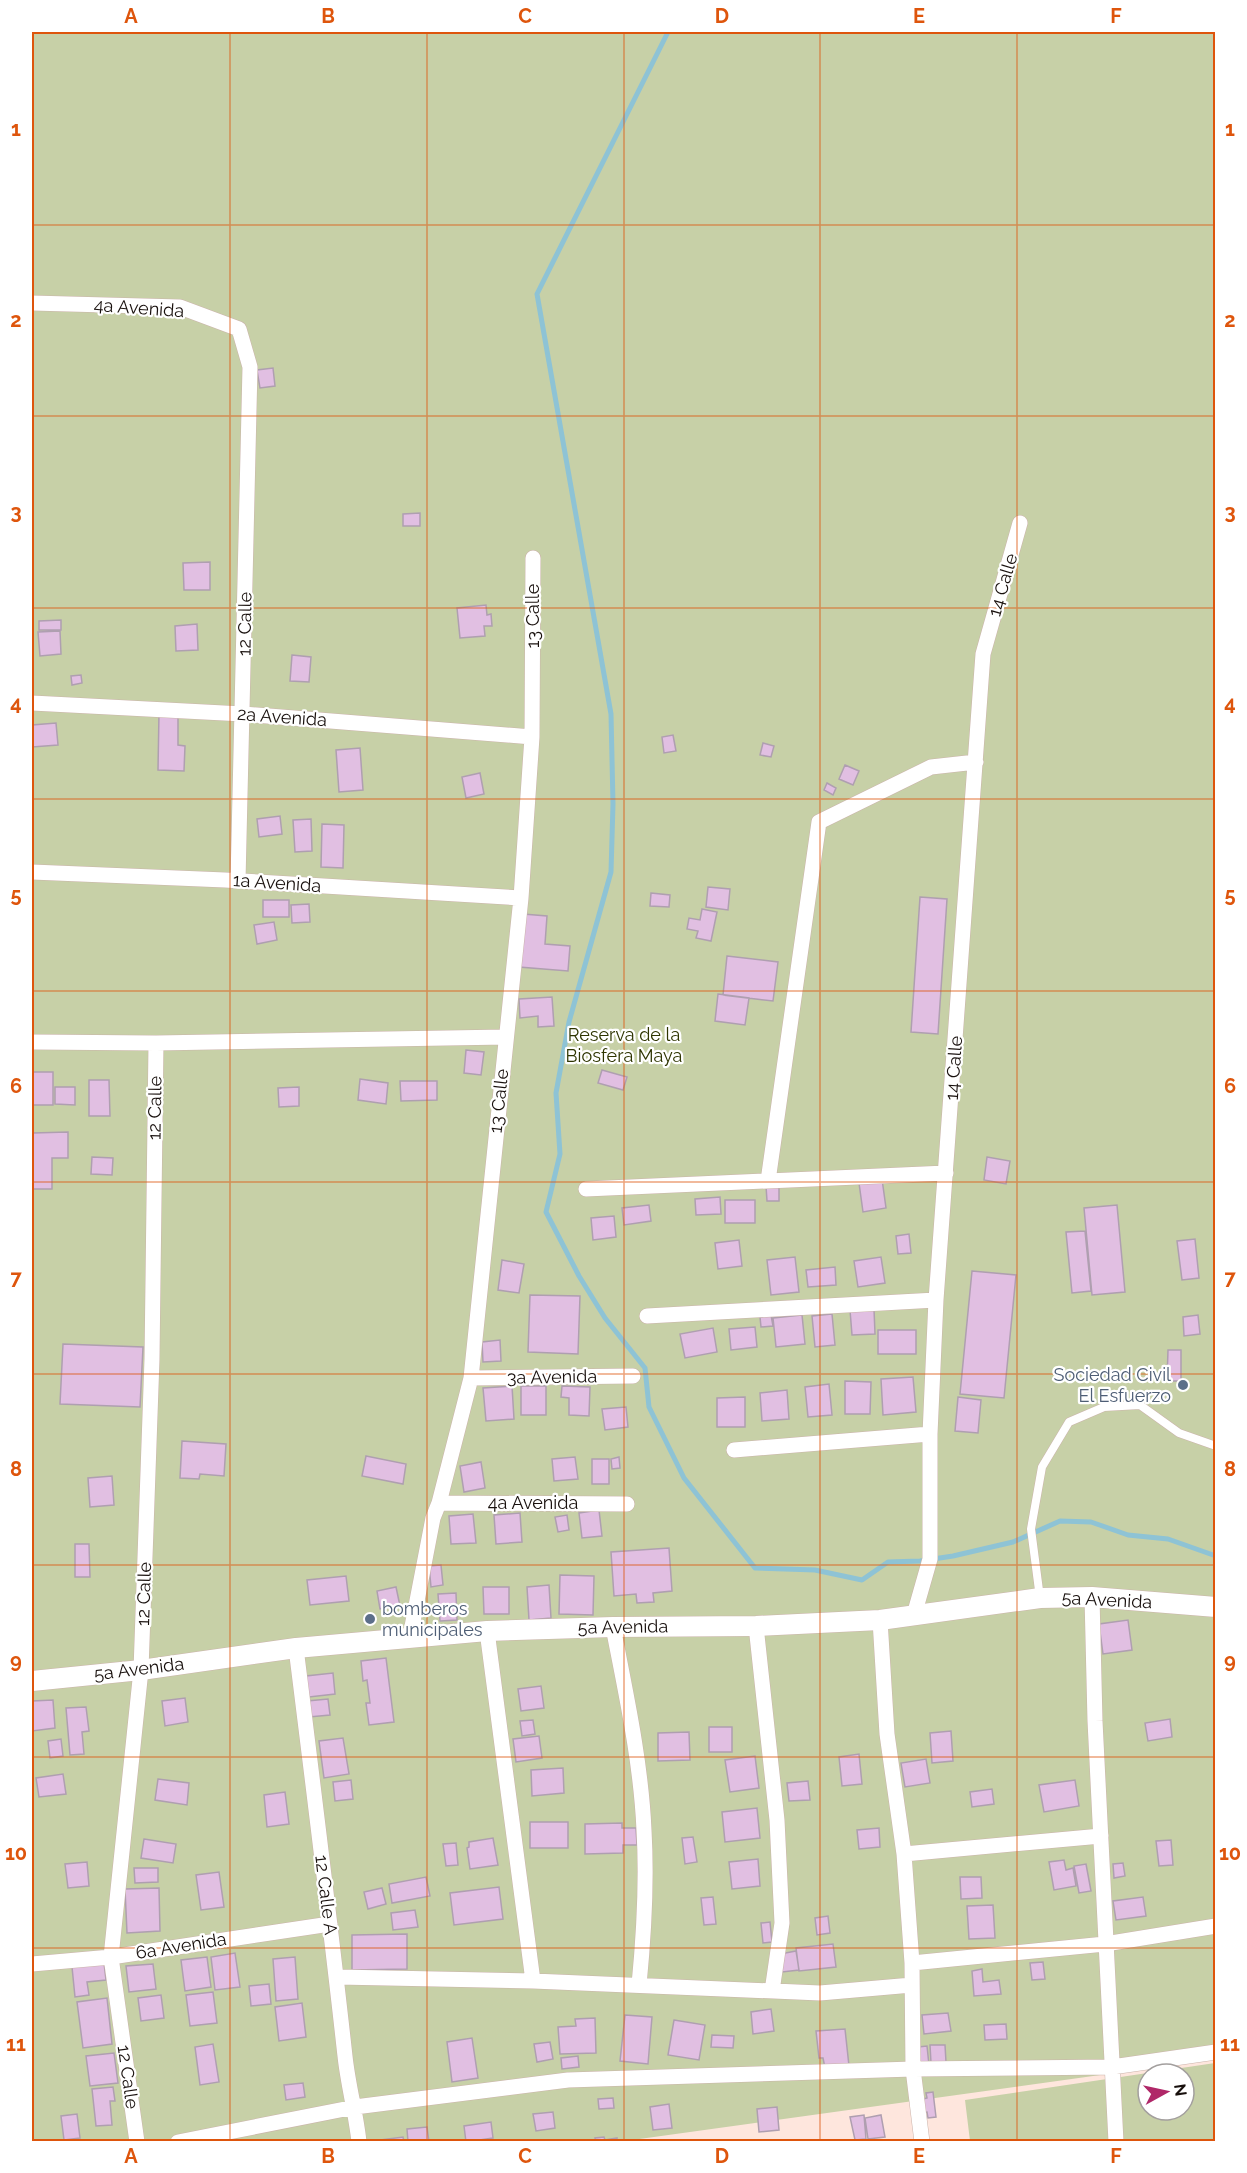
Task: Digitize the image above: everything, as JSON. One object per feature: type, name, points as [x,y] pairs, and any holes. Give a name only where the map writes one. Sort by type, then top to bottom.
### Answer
[{"type":"street","name":"4a Avenida","points":[[32,303],[180,307],[239,329],[249,367]]},
{"type":"street","name":"12 Calle","points":[[238,881],[249,367]]},
{"type":"street","name":"14 Calle","points":[[914,1615],[930,1560],[930,1434],[936,1300],[983,654],[1020,523]]},
{"type":"street","name":"13 Calle","points":[[410,1637],[433,1518],[439,1503],[471,1378],[521,898],[532,737],[533,558]]},
{"type":"street","name":"2a Avenida","points":[[32,703],[243,714],[532,737]]},
{"type":"street","points":[[768,1181],[819,822],[931,767],[976,762]]},
{"type":"street","name":"1a Avenida","points":[[32,872],[238,881],[521,898]]},
{"type":"street","points":[[32,1042],[156,1043],[506,1037]]},
{"type":"street","name":"12 Calle","points":[[136,2142],[111,1957],[141,1670],[152,1359],[156,1043]]},
{"type":"street","points":[[586,1189],[946,1173]]},
{"type":"street","points":[[647,1316],[936,1300]]},
{"type":"street","name":"3a Avenida","points":[[471,1378],[633,1376]]},
{"type":"street","points":[[734,1449],[930,1434]]},
{"type":"street","name":"4a Avenida","points":[[439,1503],[627,1504]]},
{"type":"street","points":[[1092,1597],[1095,1721],[1116,2142]]},
{"type":"street","name":"5a Avenida","points":[[32,1680],[141,1670],[296,1648],[487,1631],[756,1626],[880,1620],[1040,1598],[1092,1597],[1215,1607]]},
{"type":"street","points":[[880,1620],[887,1734],[904,1854],[912,1963],[914,2069],[922,2142]]},
{"type":"street","points":[[756,1626],[777,1820],[782,1923],[772,1991]]},
{"type":"street","points":[[613,1627],[633,1730],[644,1829],[644,1936],[639,1985]]},
{"type":"street","points":[[487,1631],[533,1981]]},
{"type":"street","name":"12 Calle A","points":[[296,1648],[338,1977],[346,2059],[359,2142]]},
{"type":"street","points":[[904,1854],[1101,1836]]},
{"type":"street","name":"6a Avenida","points":[[32,1964],[111,1957],[330,1924]]},
{"type":"street","points":[[912,1963],[1105,1944],[1215,1926]]},
{"type":"street","points":[[338,1977],[533,1981],[820,1993],[912,1985]]},
{"type":"street","points":[[178,2142],[355,2107],[568,2080],[914,2069],[1112,2067],[1215,2052]]},
{"type":"lane","points":[[1040,1598],[1031,1529],[1042,1467],[1069,1422],[1104,1407],[1140,1405],[1179,1433],[1215,1446]]},
{"type":"green space","name":"Reserva de la Biosfera Maya","points":[[32,32],[1215,32],[1215,2059],[1193,2062],[1136,2062],[1136,2070],[625,2141],[32,2141]]},
{"type":"green space","points":[[1215,2063],[1215,2141],[970,2141],[965,2100],[1136,2075],[1136,2122],[1196,2122],[1196,2066]]},
{"type":"building","points":[[273,368],[275,386],[260,388],[257,370]]},
{"type":"building","points":[[420,513],[420,526],[403,526],[403,514]]},
{"type":"building","points":[[210,562],[210,590],[184,590],[183,563]]},
{"type":"building","points":[[486,605],[487,615],[491,614],[492,626],[484,626],[485,636],[460,638],[457,608]]},
{"type":"building","points":[[61,620],[61,630],[39,630],[39,621]]},
{"type":"building","points":[[197,624],[198,650],[176,651],[175,626]]},
{"type":"building","points":[[60,631],[61,654],[40,656],[38,632]]},
{"type":"building","points":[[292,655],[311,657],[309,682],[290,681]]},
{"type":"building","points":[[81,675],[82,683],[72,685],[71,676]]},
{"type":"building","points":[[159,713],[178,713],[178,745],[185,746],[184,771],[158,770]]},
{"type":"building","points":[[56,723],[58,745],[32,747],[32,725]]},
{"type":"building","points":[[673,735],[676,751],[664,753],[662,737]]},
{"type":"building","points":[[763,743],[774,746],[771,757],[760,755]]},
{"type":"building","points":[[360,748],[363,790],[339,792],[336,750]]},
{"type":"building","points":[[845,765],[859,771],[853,785],[839,779]]},
{"type":"building","points":[[480,773],[484,794],[466,798],[462,777]]},
{"type":"building","points":[[827,783],[836,788],[833,795],[824,790]]},
{"type":"building","points":[[280,816],[282,834],[259,837],[257,819]]},
{"type":"building","points":[[311,819],[312,851],[295,852],[293,820]]},
{"type":"building","points":[[322,824],[344,825],[343,868],[321,867]]},
{"type":"building","points":[[708,887],[730,889],[728,910],[706,907]]},
{"type":"building","points":[[651,893],[670,895],[669,907],[650,906]]},
{"type":"building","points":[[920,897],[947,899],[938,1034],[911,1032]]},
{"type":"building","points":[[263,900],[289,900],[289,917],[263,917]]},
{"type":"building","points":[[309,904],[310,922],[292,923],[291,905]]},
{"type":"building","points":[[702,909],[717,912],[711,941],[696,938],[698,931],[687,929],[689,918],[700,920]]},
{"type":"building","points":[[523,914],[547,916],[545,944],[570,946],[568,971],[519,967]]},
{"type":"building","points":[[274,922],[277,940],[257,944],[254,925]]},
{"type":"building","points":[[727,956],[778,962],[773,1001],[723,995]]},
{"type":"building","points":[[718,994],[749,998],[745,1025],[715,1021]]},
{"type":"building","points":[[552,997],[554,1026],[538,1027],[538,1016],[520,1018],[519,999]]},
{"type":"building","points":[[466,1050],[484,1052],[481,1075],[464,1073]]},
{"type":"building","points":[[602,1070],[627,1077],[623,1090],[598,1083]]},
{"type":"building","points":[[32,1072],[53,1072],[53,1105],[32,1105]]},
{"type":"building","points":[[360,1079],[388,1083],[386,1104],[358,1100]]},
{"type":"building","points":[[89,1080],[109,1080],[110,1116],[89,1116]]},
{"type":"building","points":[[400,1081],[437,1081],[437,1100],[401,1101]]},
{"type":"building","points":[[55,1087],[75,1087],[75,1105],[55,1104]]},
{"type":"building","points":[[299,1087],[299,1106],[279,1107],[278,1088]]},
{"type":"building","points":[[68,1132],[68,1158],[52,1158],[52,1189],[33,1189],[33,1133]]},
{"type":"building","points":[[92,1157],[113,1158],[112,1175],[91,1174]]},
{"type":"building","points":[[987,1157],[1010,1161],[1006,1184],[984,1180]]},
{"type":"building","points":[[882,1179],[886,1208],[863,1212],[859,1183]]},
{"type":"building","points":[[779,1185],[779,1201],[767,1201],[766,1186]]},
{"type":"building","points":[[720,1197],[721,1214],[696,1215],[695,1199]]},
{"type":"building","points":[[725,1200],[755,1200],[755,1223],[725,1223]]},
{"type":"building","points":[[649,1205],[651,1221],[624,1225],[622,1208]]},
{"type":"building","points":[[1117,1205],[1125,1292],[1092,1295],[1084,1208]]},
{"type":"building","points":[[614,1216],[616,1237],[593,1240],[591,1218]]},
{"type":"building","points":[[1085,1231],[1091,1291],[1072,1293],[1066,1232]]},
{"type":"building","points":[[909,1234],[911,1253],[898,1254],[896,1236]]},
{"type":"building","points":[[1195,1239],[1199,1278],[1182,1280],[1177,1241]]},
{"type":"building","points":[[739,1240],[742,1266],[718,1269],[715,1243]]},
{"type":"building","points":[[795,1257],[799,1292],[771,1295],[767,1260]]},
{"type":"building","points":[[881,1257],[885,1283],[858,1287],[854,1261]]},
{"type":"building","points":[[502,1260],[524,1264],[519,1293],[498,1290]]},
{"type":"building","points":[[835,1267],[836,1285],[808,1287],[806,1270]]},
{"type":"building","points":[[972,1271],[1016,1275],[1004,1398],[960,1394]]},
{"type":"building","points":[[530,1295],[580,1296],[578,1354],[528,1352]]},
{"type":"building","points":[[874,1309],[875,1334],[852,1335],[850,1310]]},
{"type":"building","points":[[832,1314],[835,1345],[815,1347],[812,1316]]},
{"type":"building","points":[[771,1315],[773,1326],[761,1327],[760,1317]]},
{"type":"building","points":[[802,1315],[805,1344],[776,1347],[773,1318]]},
{"type":"building","points":[[1198,1315],[1200,1334],[1184,1336],[1183,1317]]},
{"type":"building","points":[[755,1327],[757,1347],[731,1350],[729,1329]]},
{"type":"building","points":[[713,1328],[717,1352],[685,1358],[680,1334]]},
{"type":"building","points":[[878,1330],[916,1330],[916,1354],[878,1354]]},
{"type":"building","points":[[500,1340],[501,1361],[483,1362],[482,1342]]},
{"type":"building","points":[[63,1344],[143,1347],[140,1407],[60,1404]]},
{"type":"building","points":[[1168,1350],[1181,1350],[1181,1381],[1167,1381]]},
{"type":"building","points":[[913,1377],[916,1412],[883,1415],[881,1379]]},
{"type":"building","points":[[845,1381],[871,1382],[870,1414],[845,1414]]},
{"type":"building","points":[[829,1384],[832,1415],[808,1417],[805,1387]]},
{"type":"building","points":[[512,1386],[514,1419],[486,1421],[483,1388]]},
{"type":"building","points":[[521,1386],[546,1386],[546,1415],[521,1415]]},
{"type":"building","points":[[562,1386],[590,1387],[589,1416],[569,1415],[569,1398],[561,1397]]},
{"type":"building","points":[[787,1390],[789,1419],[762,1421],[760,1393]]},
{"type":"building","points":[[745,1397],[745,1427],[717,1427],[717,1398]]},
{"type":"building","points":[[958,1397],[981,1400],[978,1433],[955,1431]]},
{"type":"building","points":[[626,1407],[628,1427],[605,1430],[602,1409]]},
{"type":"building","points":[[182,1441],[226,1444],[224,1476],[200,1474],[199,1479],[180,1478]]},
{"type":"building","points":[[366,1456],[406,1464],[403,1484],[362,1476]]},
{"type":"building","points":[[575,1457],[578,1479],[554,1481],[552,1459]]},
{"type":"building","points":[[619,1457],[620,1468],[612,1469],[611,1459]]},
{"type":"building","points":[[592,1459],[609,1459],[609,1484],[592,1484]]},
{"type":"building","points":[[481,1462],[485,1488],[464,1492],[460,1466]]},
{"type":"building","points":[[112,1476],[114,1505],[90,1507],[88,1478]]},
{"type":"building","points":[[599,1510],[602,1536],[582,1538],[579,1513]]},
{"type":"building","points":[[520,1513],[522,1542],[496,1544],[494,1515]]},
{"type":"building","points":[[473,1514],[476,1543],[451,1544],[449,1516]]},
{"type":"building","points":[[567,1515],[569,1530],[558,1532],[555,1517]]},
{"type":"building","points":[[75,1544],[89,1544],[90,1577],[75,1577]]},
{"type":"building","points":[[669,1548],[672,1591],[653,1593],[654,1602],[637,1603],[636,1594],[614,1596],[611,1552]]},
{"type":"building","points":[[441,1565],[443,1585],[431,1587],[429,1566]]},
{"type":"building","points":[[560,1575],[594,1576],[593,1615],[559,1614]]},
{"type":"building","points":[[346,1576],[349,1601],[310,1605],[307,1580]]},
{"type":"building","points":[[549,1585],[551,1618],[529,1620],[527,1587]]},
{"type":"building","points":[[396,1587],[400,1606],[380,1609],[377,1591]]},
{"type":"building","points":[[483,1587],[509,1587],[509,1614],[484,1614]]},
{"type":"building","points":[[456,1593],[457,1620],[440,1621],[438,1594]]},
{"type":"building","points":[[1128,1620],[1132,1650],[1103,1654],[1099,1624]]},
{"type":"building","points":[[386,1658],[394,1722],[369,1725],[366,1703],[370,1703],[367,1680],[363,1681],[361,1661]]},
{"type":"building","points":[[333,1673],[335,1694],[309,1697],[306,1676]]},
{"type":"building","points":[[541,1686],[544,1708],[521,1711],[518,1689]]},
{"type":"building","points":[[185,1698],[188,1722],[165,1726],[162,1701]]},
{"type":"building","points":[[328,1699],[330,1715],[309,1717],[307,1701]]},
{"type":"building","points":[[53,1700],[55,1728],[32,1731],[32,1701]]},
{"type":"building","points":[[86,1707],[89,1731],[82,1732],[84,1754],[70,1755],[66,1708]]},
{"type":"building","points":[[1170,1719],[1172,1737],[1148,1741],[1145,1723]]},
{"type":"building","points":[[533,1720],[535,1734],[522,1736],[520,1721]]},
{"type":"building","points":[[709,1727],[732,1727],[732,1752],[709,1752]]},
{"type":"building","points":[[951,1731],[953,1761],[932,1763],[930,1733]]},
{"type":"building","points":[[689,1732],[690,1760],[658,1761],[658,1733]]},
{"type":"building","points":[[539,1736],[542,1758],[516,1762],[513,1739]]},
{"type":"building","points":[[343,1738],[349,1774],[324,1778],[319,1741]]},
{"type":"building","points":[[61,1739],[63,1756],[50,1758],[48,1741]]},
{"type":"building","points":[[859,1754],[862,1784],[842,1786],[839,1757]]},
{"type":"building","points":[[755,1756],[759,1788],[730,1792],[725,1760]]},
{"type":"building","points":[[926,1759],[930,1783],[905,1787],[901,1763]]},
{"type":"building","points":[[563,1768],[564,1793],[532,1796],[531,1770]]},
{"type":"building","points":[[63,1774],[66,1794],[39,1797],[36,1778]]},
{"type":"building","points":[[158,1779],[189,1783],[187,1805],[155,1800]]},
{"type":"building","points":[[351,1780],[353,1799],[335,1801],[333,1782]]},
{"type":"building","points":[[1075,1780],[1079,1806],[1044,1812],[1039,1785]]},
{"type":"building","points":[[808,1781],[810,1800],[789,1801],[787,1783]]},
{"type":"building","points":[[992,1789],[994,1804],[972,1807],[970,1792]]},
{"type":"building","points":[[285,1792],[289,1824],[267,1827],[264,1795]]},
{"type":"building","points":[[757,1808],[760,1838],[725,1842],[722,1812]]},
{"type":"building","points":[[530,1822],[568,1822],[568,1848],[530,1848]]},
{"type":"building","points":[[622,1823],[622,1828],[636,1828],[637,1845],[623,1845],[623,1853],[585,1854],[585,1824]]},
{"type":"building","points":[[879,1828],[880,1847],[859,1849],[857,1830]]},
{"type":"building","points":[[693,1837],[697,1862],[685,1864],[682,1838]]},
{"type":"building","points":[[493,1838],[498,1865],[470,1869],[467,1848],[469,1842]]},
{"type":"building","points":[[144,1839],[176,1844],[173,1863],[141,1858]]},
{"type":"building","points":[[1171,1840],[1173,1865],[1159,1866],[1156,1841]]},
{"type":"building","points":[[456,1843],[458,1865],[446,1866],[443,1844]]},
{"type":"building","points":[[758,1859],[760,1886],[732,1889],[729,1862]]},
{"type":"building","points":[[1064,1860],[1066,1870],[1073,1868],[1076,1886],[1054,1890],[1049,1862]]},
{"type":"building","points":[[87,1862],[89,1886],[68,1888],[65,1864]]},
{"type":"building","points":[[1123,1863],[1125,1876],[1114,1878],[1113,1864]]},
{"type":"building","points":[[1086,1864],[1091,1891],[1079,1893],[1074,1866]]},
{"type":"building","points":[[134,1868],[158,1868],[158,1882],[135,1883]]},
{"type":"building","points":[[219,1872],[224,1907],[201,1910],[196,1875]]},
{"type":"building","points":[[426,1877],[430,1896],[392,1903],[389,1884]]},
{"type":"building","points":[[960,1877],[981,1877],[982,1898],[961,1899]]},
{"type":"building","points":[[499,1887],[503,1919],[454,1925],[450,1893]]},
{"type":"building","points":[[159,1888],[160,1931],[127,1933],[125,1889]]},
{"type":"building","points":[[382,1888],[386,1904],[368,1909],[364,1892]]},
{"type":"building","points":[[713,1897],[716,1924],[704,1925],[701,1898]]},
{"type":"building","points":[[1143,1897],[1146,1916],[1116,1920],[1113,1901]]},
{"type":"building","points":[[993,1905],[995,1938],[969,1939],[967,1906]]},
{"type":"building","points":[[415,1910],[418,1927],[393,1930],[391,1913]]},
{"type":"building","points":[[828,1916],[830,1933],[817,1935],[815,1918]]},
{"type":"building","points":[[770,1922],[772,1942],[763,1943],[761,1923]]},
{"type":"building","points":[[407,1934],[407,1969],[352,1970],[352,1935]]},
{"type":"building","points":[[833,1944],[836,1967],[799,1971],[796,1948]]},
{"type":"building","points":[[796,1951],[799,1970],[782,1972],[780,1954]]},
{"type":"building","points":[[235,1953],[240,1987],[215,1990],[211,1957]]},
{"type":"building","points":[[207,1957],[211,1987],[185,1991],[181,1960]]},
{"type":"building","points":[[295,1957],[298,1999],[276,2001],[273,1959]]},
{"type":"building","points":[[1043,1962],[1045,1979],[1032,1980],[1030,1963]]},
{"type":"building","points":[[104,1963],[106,1980],[87,1982],[89,1995],[75,1997],[72,1967]]},
{"type":"building","points":[[153,1964],[156,1989],[129,1992],[126,1966]]},
{"type":"building","points":[[982,1969],[983,1982],[999,1980],[1001,1994],[974,1996],[972,1971]]},
{"type":"building","points":[[269,1984],[271,2004],[251,2006],[249,1986]]},
{"type":"building","points":[[213,1992],[217,2023],[190,2026],[186,1995]]},
{"type":"building","points":[[161,1995],[164,2018],[141,2021],[138,1998]]},
{"type":"building","points":[[107,1998],[112,2044],[83,2048],[77,2002]]},
{"type":"building","points":[[302,2003],[306,2037],[279,2041],[275,2007]]},
{"type":"building","points":[[771,2009],[774,2031],[753,2034],[751,2012]]},
{"type":"building","points":[[948,2013],[951,2031],[924,2034],[922,2015]]},
{"type":"building","points":[[625,2015],[652,2017],[648,2064],[620,2061]]},
{"type":"building","points":[[595,2018],[596,2053],[560,2054],[558,2027],[576,2026],[575,2019]]},
{"type":"building","points":[[674,2020],[705,2025],[699,2060],[668,2055]]},
{"type":"building","points":[[1006,2024],[1007,2039],[985,2040],[984,2025]]},
{"type":"building","points":[[845,2029],[849,2066],[825,2068],[823,2058],[819,2058],[816,2031]]},
{"type":"building","points":[[712,2035],[734,2036],[733,2048],[711,2047]]},
{"type":"building","points":[[472,2038],[478,2078],[452,2082],[447,2042]]},
{"type":"building","points":[[550,2042],[553,2059],[537,2062],[534,2044]]},
{"type":"building","points":[[213,2044],[219,2082],[200,2085],[195,2047]]},
{"type":"building","points":[[930,2045],[945,2045],[946,2062],[931,2063]]},
{"type":"building","points":[[927,2046],[929,2065],[920,2066],[918,2047]]},
{"type":"building","points":[[114,2053],[118,2083],[90,2086],[86,2056]]},
{"type":"building","points":[[578,2056],[579,2067],[562,2069],[561,2058]]},
{"type":"building","points":[[303,2083],[305,2097],[286,2100],[284,2085]]},
{"type":"building","points":[[113,2087],[115,2101],[110,2101],[112,2125],[96,2126],[92,2089]]},
{"type":"building","points":[[933,2092],[936,2117],[928,2118],[927,2112],[921,2113],[923,2099],[927,2098],[926,2093]]},
{"type":"building","points":[[613,2098],[614,2108],[599,2109],[598,2099]]},
{"type":"building","points":[[669,2104],[672,2128],[653,2130],[650,2107]]},
{"type":"building","points":[[777,2107],[779,2130],[759,2132],[757,2109]]},
{"type":"building","points":[[553,2112],[555,2128],[536,2131],[533,2114]]},
{"type":"building","points":[[77,2114],[80,2138],[64,2140],[61,2116]]},
{"type":"building","points":[[864,2115],[866,2139],[855,2140],[850,2117]]},
{"type":"building","points":[[881,2115],[885,2137],[868,2139],[865,2118]]},
{"type":"building","points":[[491,2122],[493,2138],[466,2142],[464,2126]]},
{"type":"building","points":[[427,2127],[429,2142],[408,2142],[407,2129]]},
{"type":"building","points":[[403,2137],[404,2142],[373,2142],[373,2141]]},
{"type":"building","points":[[604,2137],[605,2140],[617,2138],[617,2142],[596,2142],[595,2138]]},
{"type":"waterway","points":[[668,32],[537,294],[611,714],[613,804],[611,872],[569,1022],[556,1093],[560,1154],[546,1212],[579,1276],[605,1318],[645,1368],[649,1407],[684,1478],[755,1568],[815,1570],[862,1580],[888,1562],[920,1561],[953,1556],[1013,1542],[1060,1521],[1091,1522],[1128,1535],[1168,1539],[1216,1556]]},
{"type":"place","name":"Sociedad Civil El Esfuerzo","points":[[1183,1385]]},
{"type":"place","name":"bomberos municipales","points":[[370,1619]]}]
